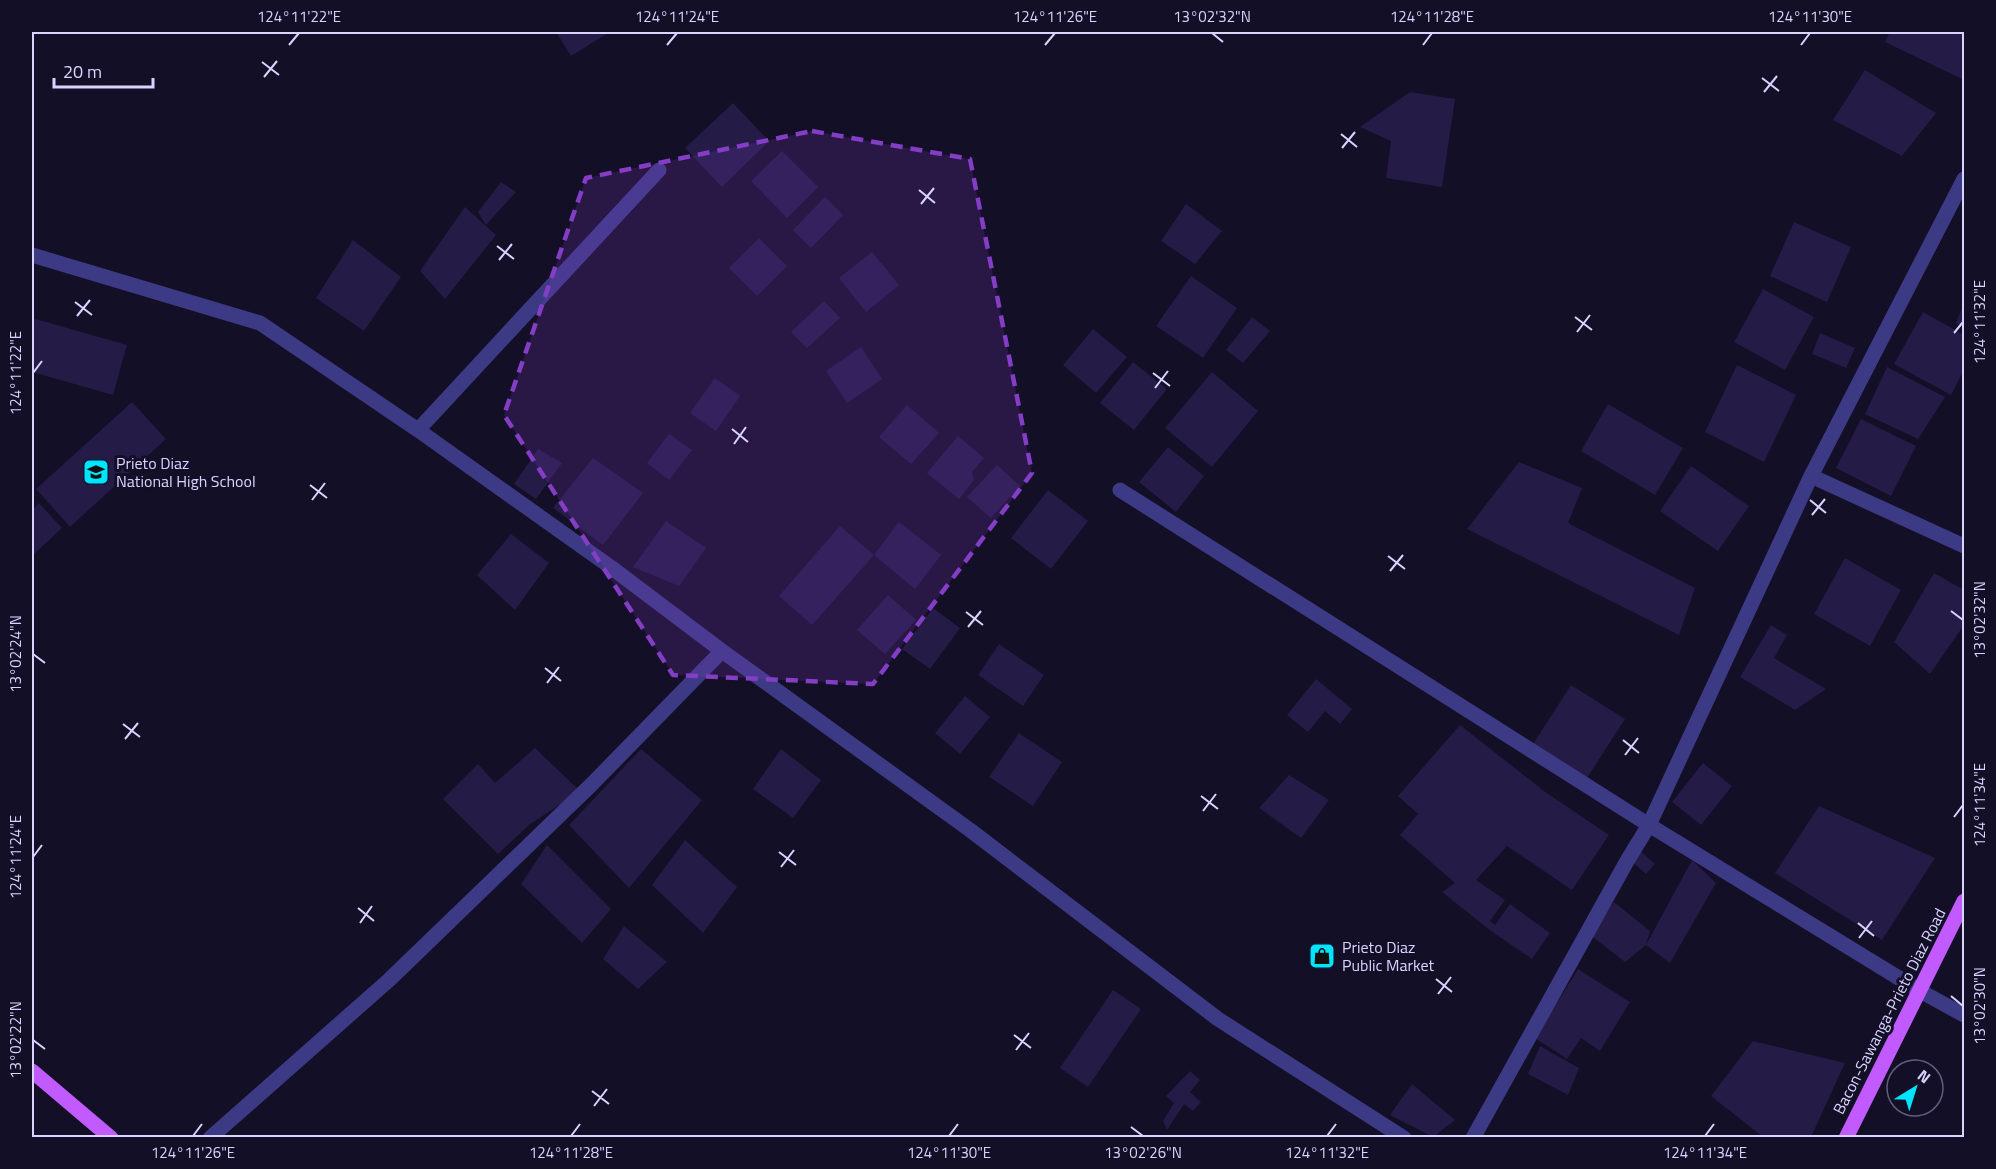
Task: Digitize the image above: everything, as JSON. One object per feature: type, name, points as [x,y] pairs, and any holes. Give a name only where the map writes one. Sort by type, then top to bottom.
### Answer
[{"type":"main road","name":"Bacon-Sawanga-Prieto Diaz Road","points":[[1846,1137],[1965,902]]},
{"type":"main road","points":[[32,1071],[111,1137]]},
{"type":"street","points":[[418,430],[659,170]]},
{"type":"street","points":[[1473,1137],[1649,825],[1811,476],[1965,179]]},
{"type":"street","points":[[32,255],[260,323],[418,430],[612,568],[722,651],[970,830],[1218,1019],[1404,1137]]},
{"type":"street","points":[[1811,476],[1965,546]]},
{"type":"street","points":[[1120,490],[1649,825],[1920,991],[1965,1015]]},
{"type":"street","points":[[210,1137],[388,980],[591,785],[722,651]]},
{"type":"highlighted area","points":[[812,131],[970,159],[1032,473],[873,684],[673,675],[504,415],[586,178]]},
{"type":"building","points":[[556,32],[610,32],[571,56]]},
{"type":"building","points":[[1890,32],[1964,32],[1964,80],[1885,42]]},
{"type":"building","points":[[1865,70],[1936,113],[1902,156],[1833,120]]},
{"type":"building","points":[[1410,92],[1455,99],[1442,187],[1386,178],[1391,141],[1360,127]]},
{"type":"building","points":[[733,103],[769,141],[722,187],[685,148]]},
{"type":"building","points":[[782,151],[818,187],[787,218],[751,181]]},
{"type":"building","points":[[501,182],[516,192],[486,225],[478,212]]},
{"type":"building","points":[[825,197],[843,215],[811,248],[793,230]]},
{"type":"building","points":[[1186,204],[1222,231],[1195,264],[1161,241]]},
{"type":"building","points":[[465,207],[496,235],[445,299],[420,271]]},
{"type":"building","points":[[1794,222],[1851,247],[1827,302],[1770,276]]},
{"type":"building","points":[[759,238],[787,266],[757,296],[729,268]]},
{"type":"building","points":[[353,240],[401,277],[364,331],[316,298]]},
{"type":"building","points":[[872,252],[899,285],[866,312],[839,278]]},
{"type":"building","points":[[1191,276],[1237,308],[1203,358],[1156,326]]},
{"type":"building","points":[[1763,289],[1814,317],[1785,370],[1734,342]]},
{"type":"building","points":[[824,301],[840,318],[807,348],[791,332]]},
{"type":"building","points":[[1964,303],[1964,328],[1956,323]]},
{"type":"building","points":[[1923,312],[1964,335],[1964,370],[1951,395],[1894,364]]},
{"type":"building","points":[[1252,317],[1270,331],[1243,363],[1226,350]]},
{"type":"building","points":[[32,318],[127,345],[113,395],[32,372]]},
{"type":"building","points":[[1093,329],[1127,357],[1096,393],[1063,365]]},
{"type":"building","points":[[1820,333],[1855,348],[1846,368],[1812,354]]},
{"type":"building","points":[[861,347],[882,379],[847,403],[826,371]]},
{"type":"building","points":[[1133,362],[1167,389],[1134,430],[1100,403]]},
{"type":"building","points":[[1737,365],[1796,395],[1764,462],[1705,432]]},
{"type":"building","points":[[1887,367],[1945,397],[1918,439],[1865,414]]},
{"type":"building","points":[[1212,372],[1258,411],[1212,467],[1165,428]]},
{"type":"building","points":[[715,378],[740,396],[716,431],[690,413]]},
{"type":"building","points":[[132,402],[166,439],[70,527],[36,489]]},
{"type":"building","points":[[1608,404],[1683,448],[1655,495],[1581,451]]},
{"type":"building","points":[[907,405],[939,433],[911,464],[879,437]]},
{"type":"building","points":[[1861,419],[1916,446],[1891,496],[1836,468]]},
{"type":"building","points":[[669,434],[692,450],[669,480],[647,463]]},
{"type":"building","points":[[958,436],[984,458],[972,472],[974,480],[959,499],[927,473]]},
{"type":"building","points":[[1168,447],[1204,476],[1176,512],[1139,482]]},
{"type":"building","points":[[538,449],[562,463],[536,499],[514,484]]},
{"type":"building","points":[[593,458],[643,493],[603,545],[553,508]]},
{"type":"building","points":[[1519,462],[1582,488],[1568,523],[1695,588],[1679,635],[1467,529]]},
{"type":"building","points":[[997,465],[1020,486],[991,518],[967,497]]},
{"type":"building","points":[[1691,466],[1749,506],[1718,551],[1660,511]]},
{"type":"building","points":[[1048,490],[1088,521],[1051,569],[1011,538]]},
{"type":"building","points":[[39,503],[62,528],[32,556],[32,510]]},
{"type":"building","points":[[666,521],[706,548],[679,586],[633,567]]},
{"type":"building","points":[[899,522],[941,555],[915,589],[874,555]]},
{"type":"building","points":[[840,526],[874,555],[812,625],[779,596]]},
{"type":"building","points":[[511,534],[549,563],[515,610],[477,575]]},
{"type":"building","points":[[1845,558],[1901,590],[1870,646],[1814,614]]},
{"type":"building","points":[[1934,573],[1964,590],[1964,625],[1930,674],[1894,642]]},
{"type":"building","points":[[888,595],[916,620],[885,654],[857,630]]},
{"type":"building","points":[[933,608],[960,628],[930,669],[902,649]]},
{"type":"building","points":[[1771,625],[1787,635],[1774,658],[1826,689],[1795,710],[1740,677]]},
{"type":"building","points":[[999,644],[1044,675],[1023,706],[978,675]]},
{"type":"building","points":[[1316,679],[1352,709],[1340,724],[1325,711],[1308,732],[1287,715]]},
{"type":"building","points":[[1571,685],[1625,719],[1587,778],[1533,744]]},
{"type":"building","points":[[965,696],[990,717],[960,754],[935,733]]},
{"type":"building","points":[[1460,725],[1544,791],[1609,835],[1572,890],[1507,846],[1476,880],[1505,900],[1490,921],[1495,925],[1510,904],[1550,933],[1532,959],[1491,931],[1442,892],[1455,883],[1400,835],[1418,814],[1398,796]]},
{"type":"building","points":[[1019,733],[1062,762],[1033,806],[989,777]]},
{"type":"building","points":[[535,748],[580,791],[529,825],[498,854],[443,799],[478,764],[495,783]]},
{"type":"building","points":[[641,749],[702,800],[629,888],[569,825]]},
{"type":"building","points":[[781,749],[821,780],[793,818],[753,789]]},
{"type":"building","points":[[1703,763],[1732,786],[1701,825],[1672,802]]},
{"type":"building","points":[[1289,775],[1329,800],[1301,838],[1259,808]]},
{"type":"building","points":[[1819,806],[1935,858],[1882,940],[1775,873]]},
{"type":"building","points":[[685,840],[737,887],[703,933],[652,885]]},
{"type":"building","points":[[547,845],[611,909],[582,943],[521,884]]},
{"type":"building","points":[[1639,850],[1655,864],[1646,874],[1631,861]]},
{"type":"building","points":[[1692,860],[1716,883],[1670,963],[1646,945]]},
{"type":"building","points":[[1614,902],[1650,931],[1646,945],[1625,962],[1589,934]]},
{"type":"building","points":[[624,926],[667,962],[638,989],[603,959]]},
{"type":"building","points":[[1578,969],[1630,1002],[1600,1051],[1581,1038],[1567,1059],[1535,1038]]},
{"type":"building","points":[[1113,990],[1141,1009],[1088,1087],[1060,1068]]},
{"type":"building","points":[[1753,1041],[1845,1063],[1811,1137],[1763,1137],[1711,1096]]},
{"type":"building","points":[[1540,1046],[1579,1068],[1568,1095],[1528,1074]]},
{"type":"building","points":[[1190,1071],[1200,1080],[1190,1092],[1201,1102],[1193,1111],[1184,1104],[1167,1130],[1163,1121],[1174,1103],[1166,1096]]},
{"type":"building","points":[[1412,1084],[1455,1120],[1433,1137],[1390,1115]]},
{"type":"place","name":"Prieto Diaz National High School","points":[[96,472]]},
{"type":"place","name":"Prieto Diaz Public Market","points":[[1322,956]]}]
